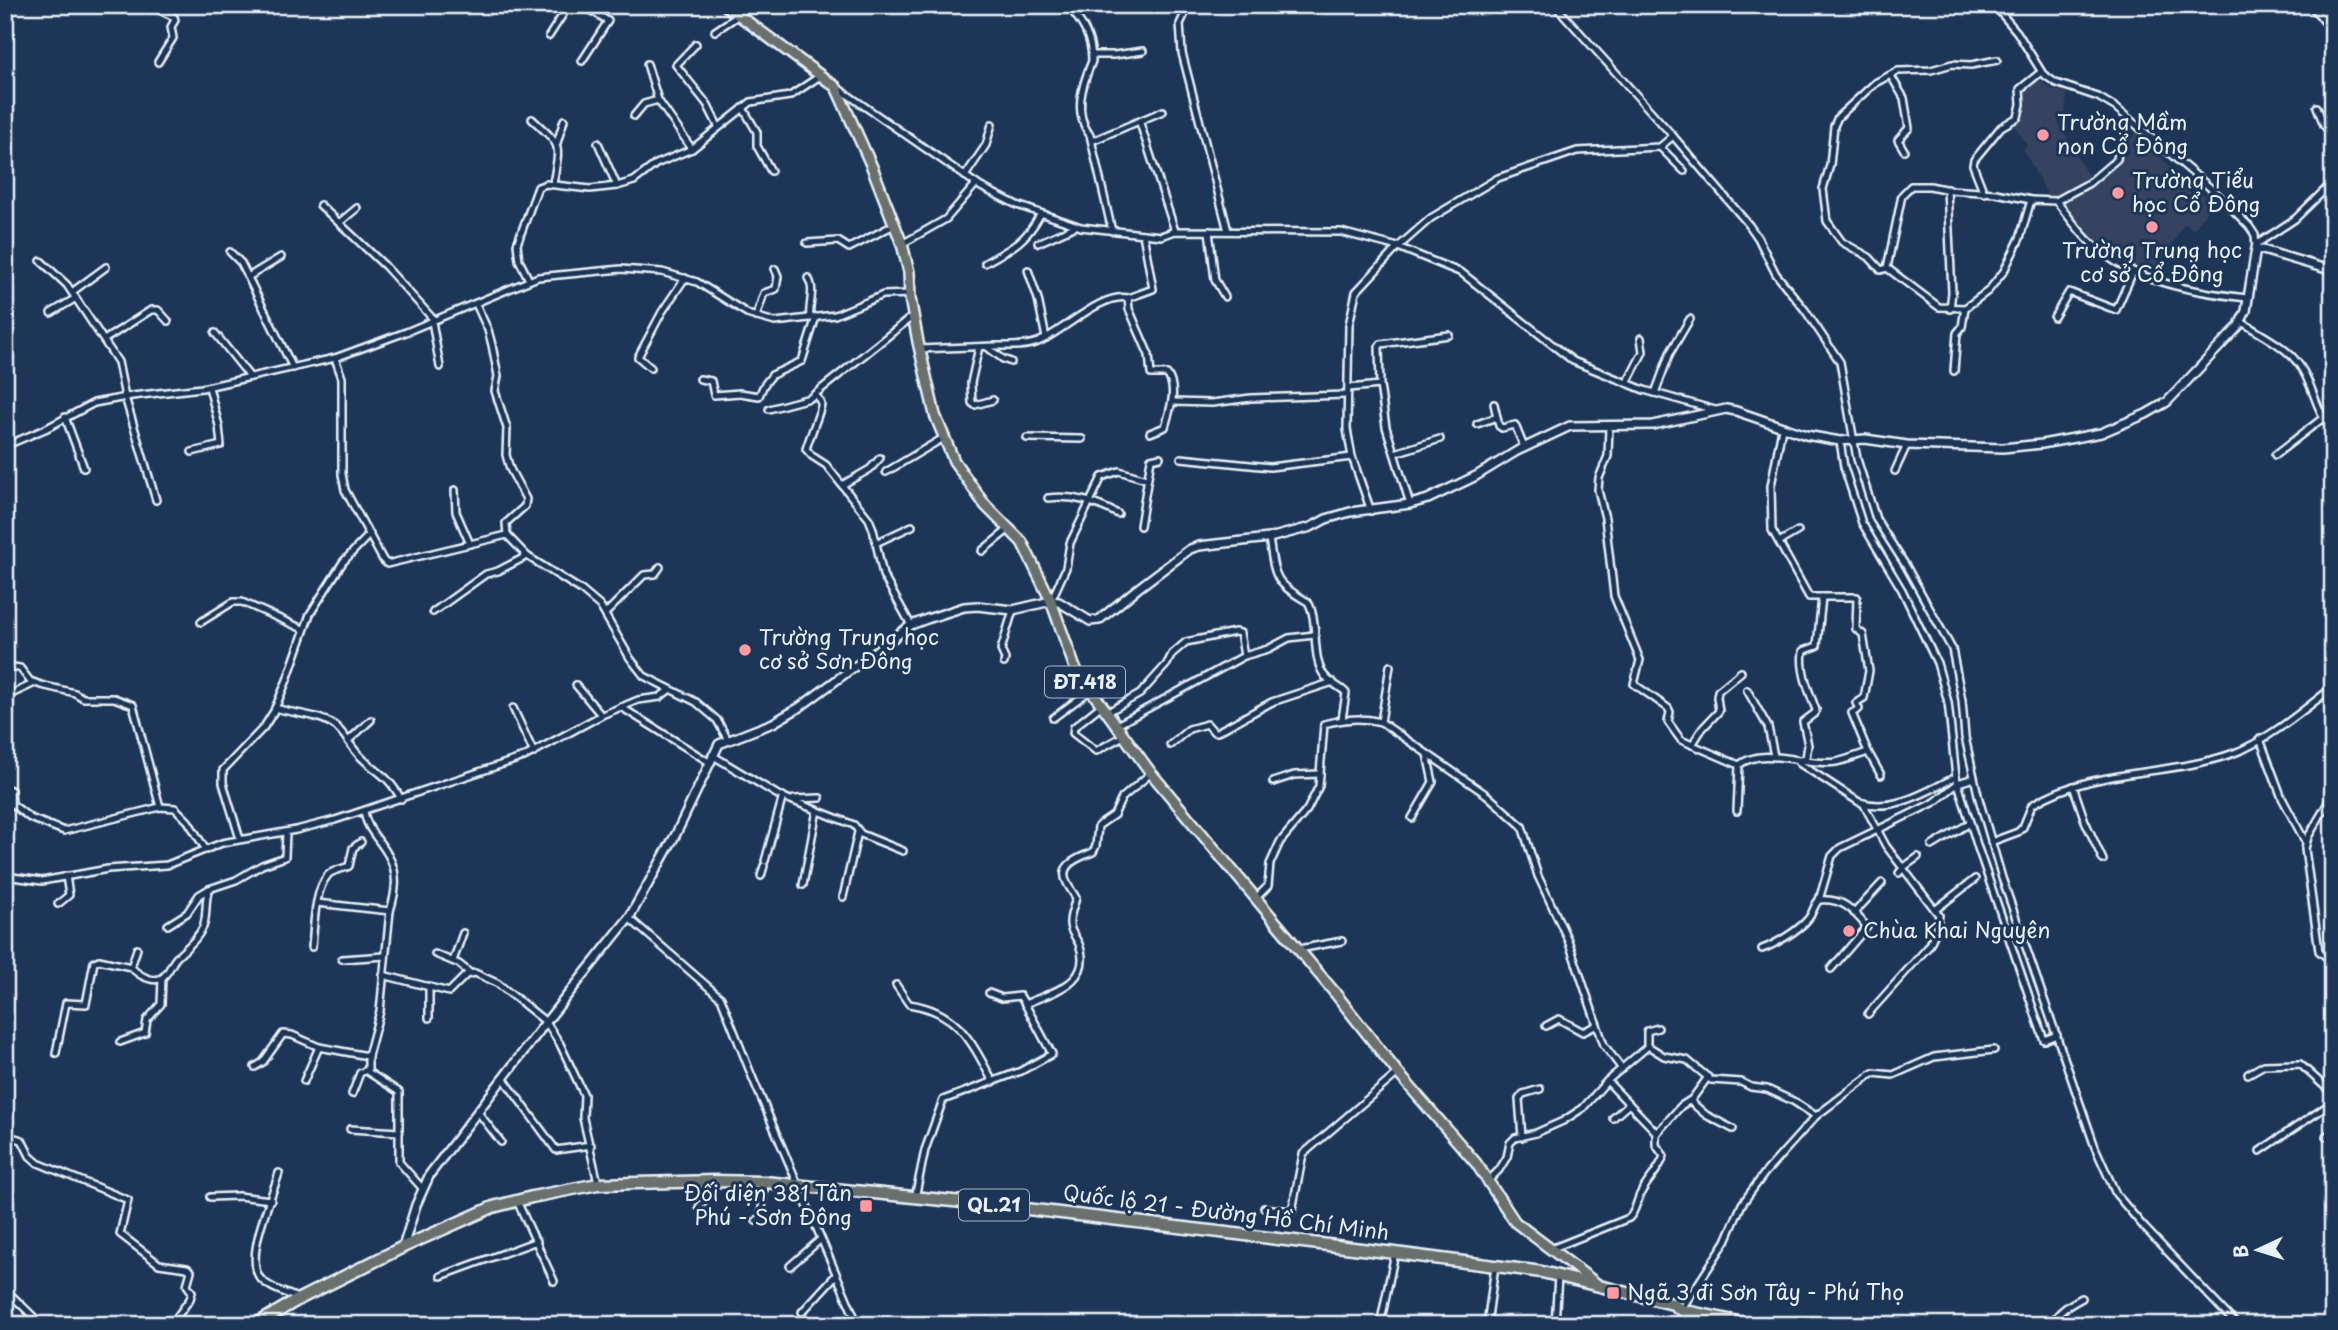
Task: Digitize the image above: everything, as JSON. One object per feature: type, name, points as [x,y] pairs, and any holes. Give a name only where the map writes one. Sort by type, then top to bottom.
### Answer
[{"type":"highway","name":"Quốc lộ 21 - Đường Hồ Chí Minh","points":[[255,1325],[299,1298],[493,1207],[598,1184],[714,1181],[765,1182],[1002,1206],[1395,1252],[1558,1275],[1753,1325]]},
{"type":"main road","points":[[727,6],[836,87]]},
{"type":"main road","name":"ĐT.418","points":[[836,87],[902,244],[909,272],[919,349],[935,415],[954,461],[985,505],[1022,541],[1051,601],[1075,667],[1151,773],[1299,949],[1398,1073],[1476,1163],[1515,1222],[1597,1284]]},
{"type":"street","points":[[5,10],[22,5]]},
{"type":"street","points":[[149,5],[175,20],[172,27],[173,38],[158,62]]},
{"type":"street","points":[[549,36],[569,5]]},
{"type":"street","points":[[582,61],[607,21],[583,5]]},
{"type":"street","points":[[1067,5],[1085,27],[1092,55],[1081,95],[1083,124],[1092,141],[1112,231]]},
{"type":"street","points":[[1189,5],[1181,24],[1182,53],[1228,231]]},
{"type":"street","points":[[1555,5],[1673,136],[1755,233],[1776,274],[1836,354],[1843,370],[1847,440],[1844,467],[1862,523],[1902,590],[1937,663],[1948,702],[1957,780],[1970,823],[2044,1040],[2057,1035]]},
{"type":"street","points":[[836,87],[976,184],[1040,215],[1077,226],[1161,236],[1175,231],[1340,232],[1398,247],[1462,273],[1573,361],[1655,393],[1718,410],[1736,411],[1813,437],[1907,445],[2003,448],[2046,444],[2121,426],[2157,409],[2178,391],[2242,322],[2257,246],[2249,226],[2214,191],[2116,107],[2098,97],[2056,83],[2041,72],[2017,32],[1994,5]]},
{"type":"street","points":[[2311,5],[2321,19],[2325,21],[2333,17]]},
{"type":"street","points":[[715,31],[739,15]]},
{"type":"street","points":[[696,44],[676,65],[707,104],[718,127]]},
{"type":"street","points":[[1092,55],[1143,51]]},
{"type":"street","points":[[1997,61],[1971,65],[1952,64],[1931,70],[1898,71],[1875,83],[1839,117],[1834,126],[1830,165],[1823,193],[1827,221],[1842,242],[1869,257],[1880,269],[1887,268],[1939,307],[1965,308],[2004,271],[2020,239],[2031,200]]},
{"type":"street","points":[[647,64],[658,100],[692,149]]},
{"type":"street","points":[[1984,193],[1973,165],[1974,160],[2001,127],[2018,117],[2020,89],[2041,72]]},
{"type":"street","points":[[529,280],[517,253],[518,239],[538,187],[553,184],[584,189],[617,186],[634,181],[656,164],[692,149],[755,101],[794,95],[820,76]]},
{"type":"street","points":[[1891,76],[1904,98],[1909,128],[1898,140],[1904,150]]},
{"type":"street","points":[[634,116],[644,104],[658,100]]},
{"type":"street","points":[[2317,107],[2324,125],[2333,136]]},
{"type":"street","points":[[743,108],[757,132],[757,146],[771,171]]},
{"type":"street","points":[[1092,141],[1140,123],[1163,111]]},
{"type":"street","points":[[531,120],[557,143]]},
{"type":"street","points":[[553,184],[557,143],[564,120]]},
{"type":"street","points":[[1140,123],[1175,231]]},
{"type":"street","points":[[965,176],[986,145],[992,124]]},
{"type":"street","points":[[1371,511],[1352,457],[1347,429],[1349,325],[1356,292],[1398,247],[1431,218],[1498,178],[1577,151],[1660,148],[1673,136]]},
{"type":"street","points":[[598,143],[617,186]]},
{"type":"street","points":[[1660,148],[1684,171]]},
{"type":"street","points":[[1887,268],[1904,192],[1910,186],[2056,201],[2101,175],[2117,159],[2119,148]]},
{"type":"street","points":[[2257,246],[2295,219],[2333,183]]},
{"type":"street","points":[[902,244],[946,219],[976,184]]},
{"type":"street","points":[[1947,189],[1952,292],[1950,309]]},
{"type":"street","points":[[2056,201],[2091,243],[2133,272],[2176,287],[2247,298]]},
{"type":"street","points":[[320,205],[385,266],[433,321],[440,367]]},
{"type":"street","points":[[339,223],[357,208]]},
{"type":"street","points":[[985,263],[1029,234],[1040,215]]},
{"type":"street","points":[[807,243],[838,241],[849,248],[894,225]]},
{"type":"street","points":[[1038,243],[1077,226]]},
{"type":"street","points":[[1209,231],[1215,280],[1225,298]]},
{"type":"street","points":[[919,349],[1035,343],[1102,302],[1116,297],[1128,298],[1153,289],[1143,234]]},
{"type":"street","points":[[2257,246],[2333,271]]},
{"type":"street","points":[[230,252],[241,262],[293,368]]},
{"type":"street","points":[[248,277],[281,257]]},
{"type":"street","points":[[41,261],[72,292],[118,362],[125,397],[156,500]]},
{"type":"street","points":[[72,292],[106,267]]},
{"type":"street","points":[[5,446],[94,403],[209,387],[335,358],[433,321],[529,280],[566,273],[638,269],[685,278],[756,317],[775,322],[844,312],[883,295],[910,294]]},
{"type":"street","points":[[756,317],[764,293],[776,289],[778,276],[775,269]]},
{"type":"street","points":[[1028,270],[1038,299],[1046,338]]},
{"type":"street","points":[[2054,317],[2069,292],[2116,310],[2133,272]]},
{"type":"street","points":[[651,368],[638,356],[662,312],[685,278]]},
{"type":"street","points":[[700,379],[711,381],[714,396],[740,393],[760,396],[764,385],[772,376],[802,361],[813,318],[808,307],[812,287],[811,279],[808,278]]},
{"type":"street","points":[[51,313],[76,298]]},
{"type":"street","points":[[1128,298],[1129,309],[1149,355],[1151,374],[1170,375],[1172,402],[1165,427],[1150,433]]},
{"type":"street","points":[[476,303],[492,345],[498,376],[495,391],[508,428],[506,455],[510,469],[526,499],[524,506],[505,525],[507,535],[527,556],[581,590],[606,612],[637,668],[652,682],[689,697],[710,713],[728,740]]},
{"type":"street","points":[[1954,371],[1957,333],[1962,327],[1965,308]]},
{"type":"street","points":[[104,340],[151,310],[158,310],[169,321]]},
{"type":"street","points":[[769,409],[803,401],[815,394],[913,316]]},
{"type":"street","points":[[1655,393],[1671,353],[1690,319]]},
{"type":"street","points":[[2242,322],[2283,348],[2295,359],[2304,373],[2323,418],[2333,430]]},
{"type":"street","points":[[215,333],[250,377]]},
{"type":"street","points":[[1410,504],[1386,427],[1380,385],[1379,347],[1381,344],[1449,335]]},
{"type":"street","points":[[1627,383],[1643,352],[1641,338]]},
{"type":"street","points":[[987,346],[995,354],[1011,362]]},
{"type":"street","points":[[979,347],[971,383],[972,403],[975,405],[993,400]]},
{"type":"street","points":[[335,358],[342,378],[342,474],[345,490],[383,560],[387,564],[507,535]]},
{"type":"street","points":[[1349,388],[1380,385]]},
{"type":"street","points":[[192,452],[221,444],[209,387]]},
{"type":"street","points":[[815,394],[822,408],[815,420],[806,449],[825,465],[869,519],[883,575],[911,625]]},
{"type":"street","points":[[1172,402],[1212,403],[1251,398],[1346,395]]},
{"type":"street","points":[[1494,404],[1502,428],[1516,425],[1524,447]]},
{"type":"street","points":[[403,1247],[422,1188],[546,1022],[629,918],[676,834],[719,744],[773,723],[800,707],[911,625],[964,607],[1013,610],[1051,601],[1059,602],[1090,621],[1099,621],[1190,549],[1210,544],[1269,538],[1311,527],[1350,512],[1371,511],[1428,499],[1524,447],[1570,426],[1653,425],[1718,410]]},
{"type":"street","points":[[65,417],[84,468]]},
{"type":"street","points":[[1477,424],[1497,417]]},
{"type":"street","points":[[2275,455],[2323,418]]},
{"type":"street","points":[[1609,426],[1608,456],[1599,478],[1598,490],[1605,518],[1614,596],[1640,660],[1634,684],[1668,708],[1671,728],[1681,740],[1739,765]]},
{"type":"street","points":[[1782,428],[1771,485],[1772,530],[1809,597],[1857,597],[1856,629],[1863,634],[1869,671],[1864,698],[1856,703],[1859,709],[1852,713],[1881,775]]},
{"type":"street","points":[[886,472],[945,438]]},
{"type":"street","points":[[1027,438],[1082,439]]},
{"type":"street","points":[[1395,453],[1440,439]]},
{"type":"street","points":[[1847,440],[1876,519],[1906,566],[1952,649],[1974,778],[1991,842],[2095,1147],[2116,1194],[2237,1325]]},
{"type":"street","points":[[1895,471],[1907,445]]},
{"type":"street","points":[[1140,526],[1146,479],[1152,457],[1160,457]]},
{"type":"street","points":[[1181,458],[1270,467],[1352,457]]},
{"type":"street","points":[[842,485],[870,469],[880,458]]},
{"type":"street","points":[[1051,601],[1066,568],[1070,543],[1102,477],[1119,471],[1146,479]]},
{"type":"street","points":[[455,490],[456,512],[470,544]]},
{"type":"street","points":[[1048,498],[1075,497],[1091,500],[1118,514]]},
{"type":"street","points":[[876,543],[912,527]]},
{"type":"street","points":[[982,551],[1009,529]]},
{"type":"street","points":[[1779,542],[1798,531]]},
{"type":"street","points":[[240,839],[223,783],[223,770],[264,727],[275,708],[310,614],[343,562],[370,534]]},
{"type":"street","points":[[1269,538],[1275,575],[1280,583],[1308,603],[1313,612],[1314,635],[1322,672],[1346,693],[1342,719]]},
{"type":"street","points":[[433,612],[486,574],[527,556]]},
{"type":"street","points":[[606,612],[645,575],[655,574],[660,568]]},
{"type":"street","points":[[1797,761],[1806,758],[1808,753],[1803,722],[1816,710],[1804,676],[1802,655],[1803,651],[1817,646],[1822,597]]},
{"type":"street","points":[[201,622],[233,602],[242,602],[303,629]]},
{"type":"street","points":[[1004,663],[1002,650],[1013,610]]},
{"type":"street","points":[[1125,735],[1096,751],[1073,733],[1074,727],[1105,708],[1140,694],[1167,664],[1172,654],[1186,642],[1240,633],[1244,656]]},
{"type":"street","points":[[1117,725],[1244,656],[1268,649],[1289,638],[1314,635]]},
{"type":"street","points":[[5,666],[20,668],[30,681],[83,698],[114,698],[132,705],[160,807]]},
{"type":"street","points":[[1381,722],[1390,666]]},
{"type":"street","points":[[1692,745],[1719,710],[1718,691],[1741,672]]},
{"type":"street","points":[[1170,745],[1189,729],[1207,724],[1217,732],[1272,702],[1333,682]]},
{"type":"street","points":[[5,697],[35,683]]},
{"type":"street","points":[[576,685],[601,715]]},
{"type":"street","points":[[1991,842],[2018,832],[2023,827],[2029,808],[2034,804],[2073,786],[2118,775],[2168,770],[2239,752],[2333,687]]},
{"type":"street","points":[[5,876],[31,881],[108,869],[167,865],[222,843],[286,832],[364,811],[534,753],[601,715],[638,700],[660,697],[669,690]]},
{"type":"street","points":[[1053,718],[1091,690]]},
{"type":"street","points":[[1747,690],[1768,727],[1773,756]]},
{"type":"street","points":[[621,707],[711,759],[783,796],[854,825],[858,832],[903,851]]},
{"type":"street","points":[[275,708],[314,716],[336,726],[359,756],[386,776],[401,799]]},
{"type":"street","points":[[513,708],[534,753]]},
{"type":"street","points":[[1256,898],[1268,886],[1270,864],[1280,842],[1307,810],[1319,786],[1324,724],[1342,719],[1381,722],[1488,795],[1522,826],[1538,876],[1568,940],[1604,1045],[1622,1069]]},
{"type":"street","points":[[348,741],[371,720]]},
{"type":"street","points":[[2260,739],[2282,798],[2306,843],[2318,946],[2323,956],[2333,962]]},
{"type":"street","points":[[1737,811],[1739,765],[1746,759],[1773,756],[1797,761],[1835,762],[1868,752]]},
{"type":"street","points":[[1412,818],[1433,782],[1427,754]]},
{"type":"street","points":[[1797,761],[1863,803],[1886,846],[1939,915],[1939,922],[1929,946],[1867,1014]]},
{"type":"street","points":[[1025,1004],[1078,978],[1081,968],[1080,951],[1070,924],[1076,898],[1067,883],[1066,871],[1074,859],[1093,852],[1098,826],[1114,815],[1122,798],[1151,773]]},
{"type":"street","points":[[1273,782],[1294,775],[1320,774]]},
{"type":"street","points":[[1863,803],[1903,802],[1957,780],[1974,778]]},
{"type":"street","points":[[1762,949],[1776,944],[1810,917],[1819,900],[1832,856],[1840,848],[1935,802],[1957,780]]},
{"type":"street","points":[[2073,786],[2085,821],[2104,860]]},
{"type":"street","points":[[5,788],[11,790],[12,804],[30,818],[64,831],[160,807],[175,808],[180,811],[206,850]]},
{"type":"street","points":[[2306,843],[2333,794]]},
{"type":"street","points":[[761,876],[783,796]]},
{"type":"street","points":[[791,799],[820,798]]},
{"type":"street","points":[[803,885],[817,810]]},
{"type":"street","points":[[364,811],[366,822],[387,853],[393,868],[395,894],[384,956],[380,1011],[367,1070]]},
{"type":"street","points":[[1932,846],[1970,823]]},
{"type":"street","points":[[167,925],[187,913],[198,895],[209,888],[236,880],[262,865],[285,857],[286,832]]},
{"type":"street","points":[[844,897],[858,832]]},
{"type":"street","points":[[312,947],[317,904],[328,875],[349,866],[353,848],[361,842]]},
{"type":"street","points":[[1899,873],[1903,867],[1918,858]]},
{"type":"street","points":[[58,904],[69,895],[66,876]]},
{"type":"street","points":[[1935,910],[1975,879]]},
{"type":"street","points":[[1854,913],[1882,883]]},
{"type":"street","points":[[120,1042],[145,1033],[147,1020],[161,1004],[162,978],[202,928],[209,888]]},
{"type":"street","points":[[1819,900],[1843,902],[1867,927],[1831,969]]},
{"type":"street","points":[[317,904],[390,911]]},
{"type":"street","points":[[629,918],[721,998],[858,1325]]},
{"type":"street","points":[[453,961],[463,933]]},
{"type":"street","points":[[1299,949],[1342,941]]},
{"type":"street","points":[[131,967],[137,949]]},
{"type":"street","points":[[436,954],[453,961],[470,974],[484,976],[497,984],[546,1022],[583,1090],[583,1118],[598,1184]]},
{"type":"street","points":[[342,959],[384,956]]},
{"type":"street","points":[[56,1053],[66,1003],[86,1004],[94,962],[99,960],[131,967],[141,976],[159,980],[162,978]]},
{"type":"street","points":[[383,975],[451,991],[470,974]]},
{"type":"street","points":[[896,985],[909,1004],[931,1009],[964,1031],[993,1082]]},
{"type":"street","points":[[429,986],[429,1018]]},
{"type":"street","points":[[915,1198],[922,1163],[940,1103],[1032,1066],[1052,1055],[1020,996],[1002,998],[989,993]]},
{"type":"street","points":[[1546,1026],[1559,1019],[1583,1032],[1597,1025]]},
{"type":"street","points":[[1658,1028],[1646,1032],[1648,1046],[1664,1056],[1687,1060],[1708,1077],[1719,1082],[1741,1082],[1751,1087],[1768,1089],[1816,1116]]},
{"type":"street","points":[[256,1067],[263,1062],[283,1034],[292,1035],[319,1047],[368,1056]]},
{"type":"street","points":[[1488,1181],[1499,1170],[1507,1157],[1510,1143],[1515,1138],[1536,1133],[1583,1108],[1607,1081],[1648,1046]]},
{"type":"street","points":[[304,1081],[319,1047]]},
{"type":"street","points":[[1693,1325],[1677,1307],[1726,1241],[1742,1203],[1816,1116],[1873,1073],[1893,1075],[1934,1057],[1994,1050]]},
{"type":"street","points":[[2248,1074],[2264,1065],[2300,1064],[2333,1094]]},
{"type":"street","points":[[352,1094],[360,1073],[367,1070]]},
{"type":"street","points":[[367,1070],[400,1092],[400,1166],[422,1188]]},
{"type":"street","points":[[1264,1208],[1292,1211],[1303,1154],[1398,1073]]},
{"type":"street","points":[[1551,1250],[1629,1218],[1664,1156],[1656,1144],[1656,1134],[1681,1106],[1690,1101],[1708,1077]]},
{"type":"street","points":[[504,1079],[556,1150],[591,1145]]},
{"type":"street","points":[[1607,1081],[1656,1134]]},
{"type":"street","points":[[1522,1136],[1519,1099],[1523,1094],[1541,1089]]},
{"type":"street","points":[[1690,1101],[1706,1115],[1733,1129]]},
{"type":"street","points":[[2260,1151],[2333,1102]]},
{"type":"street","points":[[1613,1118],[1629,1104]]},
{"type":"street","points":[[478,1112],[501,1142]]},
{"type":"street","points":[[350,1129],[399,1132]]},
{"type":"street","points":[[2326,1136],[2333,1131]]},
{"type":"street","points":[[5,1135],[22,1140],[30,1156],[38,1163],[128,1199],[120,1234],[159,1264],[191,1271],[187,1285],[192,1292],[190,1299],[171,1325]]},
{"type":"street","points":[[279,1173],[255,1251],[255,1265],[265,1283],[299,1298]]},
{"type":"street","points":[[699,1207],[709,1195],[714,1181]]},
{"type":"street","points":[[756,1222],[761,1217],[765,1182]]},
{"type":"street","points":[[210,1197],[250,1196],[271,1200]]},
{"type":"street","points":[[517,1201],[554,1281]]},
{"type":"street","points":[[790,1266],[821,1239]]},
{"type":"street","points":[[441,1276],[537,1241]]},
{"type":"street","points":[[1380,1325],[1395,1252]]},
{"type":"street","points":[[1487,1325],[1495,1266]]},
{"type":"street","points":[[802,1312],[836,1275]]},
{"type":"street","points":[[1555,1325],[1558,1275]]},
{"type":"street","points":[[5,1289],[42,1325]]},
{"type":"street","points":[[2051,1325],[2063,1309],[2082,1298]]},
{"type":"street","points":[[1220,1325],[1239,1321],[1242,1325]]},
{"type":"shaded area","name":"Trường Mầm non Cổ Đông","points":[[2037,78],[2051,89],[2067,93],[2065,118],[2058,121],[2090,180],[2050,200],[2023,149],[2027,145],[2014,125],[2023,114],[2021,93]]},
{"type":"shaded area","points":[[2138,131],[2176,174],[2213,202],[2194,229],[2184,224],[2154,274],[2117,259],[2100,247],[2062,204],[2098,181],[2130,151],[2125,145]]},
{"type":"place","name":"Trường Mầm non Cổ Đông","points":[[2043,135]]},
{"type":"place","name":"Trường Tiểu học Cổ Đông","points":[[2118,193]]},
{"type":"place","name":"Trường Trung học cơ sở Cổ Đông","points":[[2152,227]]},
{"type":"place","name":"Trường Trung học cơ sở Sơn Đông","points":[[745,650]]},
{"type":"place","name":"Chùa Khai Nguyên","points":[[1849,931]]},
{"type":"place","name":"Đối diện 381 Tân Phú - Sơn Đông","points":[[866,1206]]},
{"type":"place","name":"Ngã 3 đi Sơn Tây - Phú Thọ","points":[[1613,1293]]}]
